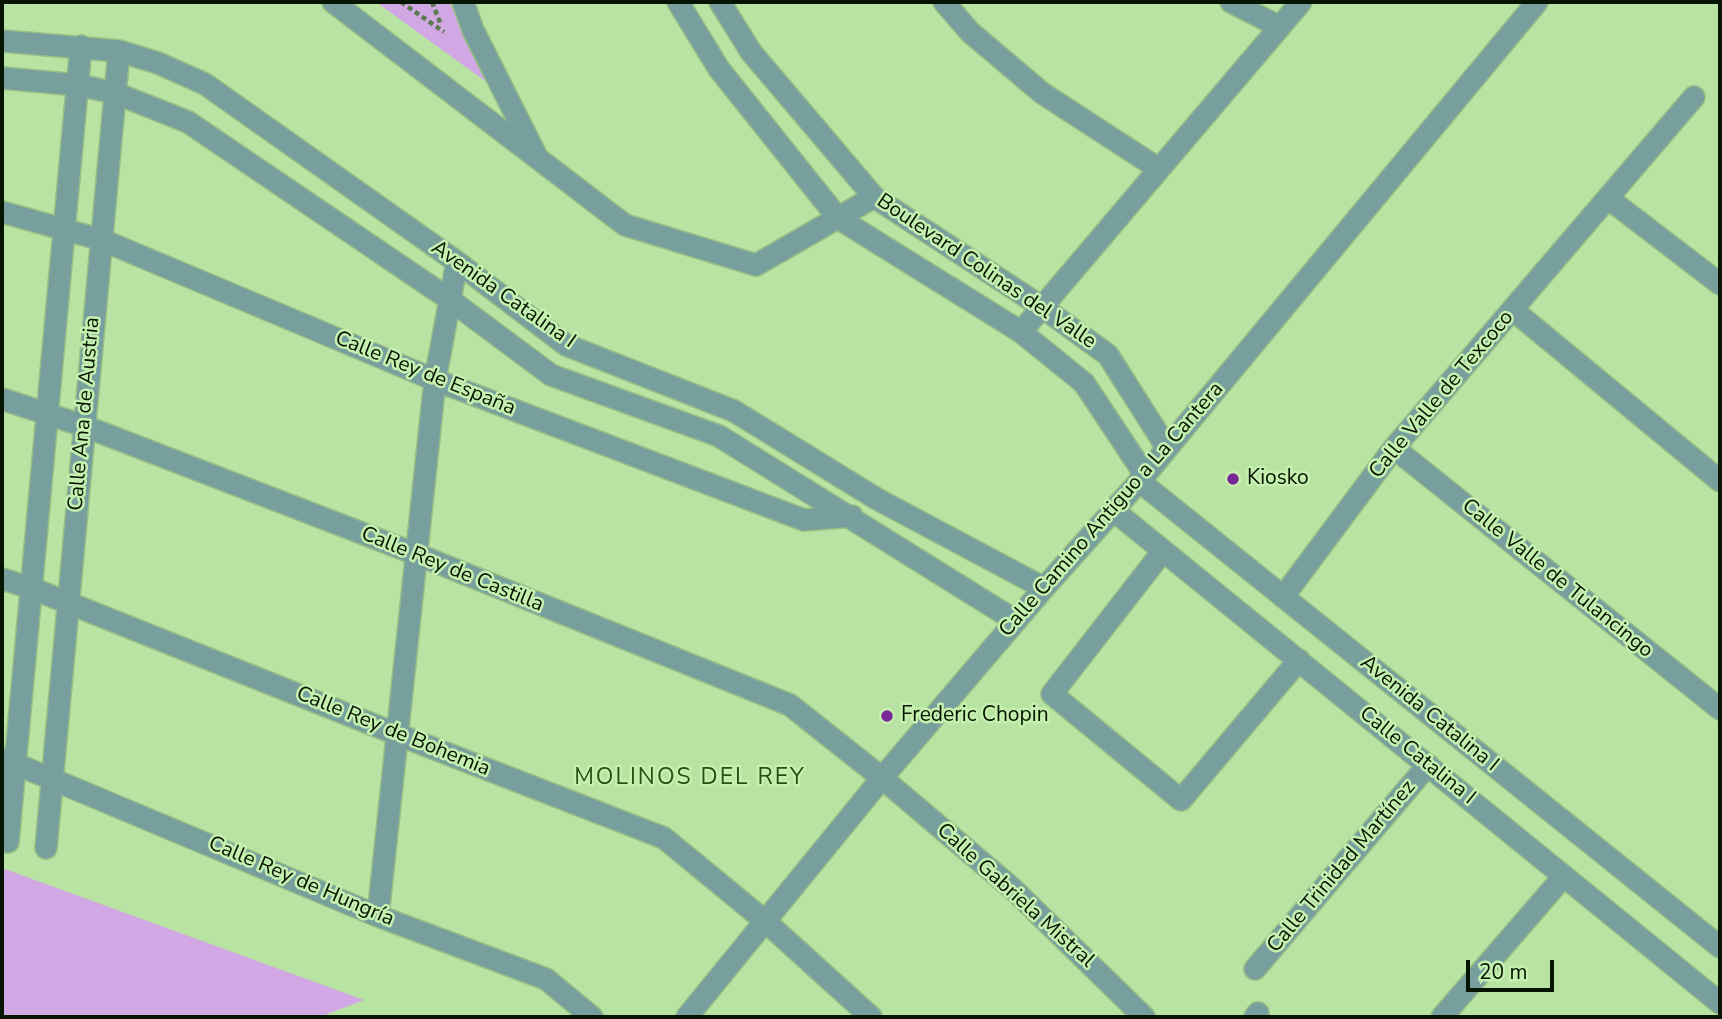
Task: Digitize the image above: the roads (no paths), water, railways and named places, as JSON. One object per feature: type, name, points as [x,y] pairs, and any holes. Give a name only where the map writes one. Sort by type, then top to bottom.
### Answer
[{"type":"street","points":[[333,2],[625,225],[756,265],[874,197]]},
{"type":"street","points":[[463,2],[473,30],[538,158]]},
{"type":"street","name":"Boulevard Colinas del Valle","points":[[678,2],[719,69],[838,218],[1021,332],[1084,383],[1142,478]]},
{"type":"street","name":"Boulevard Colinas del Valle","points":[[720,2],[751,52],[874,197],[1042,307],[1108,355],[1167,448]]},
{"type":"street","points":[[944,2],[970,32],[1042,93],[1159,169]]},
{"type":"street","points":[[1231,2],[1280,27]]},
{"type":"street","points":[[1021,332],[1301,2]]},
{"type":"street","name":"Calle Camino Antiguo a La Cantera","points":[[687,1017],[882,778],[1142,478],[1537,2]]},
{"type":"street","name":"Avenida Catalina I","points":[[2,41],[119,51],[158,63],[205,84],[457,262],[566,345],[734,411],[877,499],[1044,588]]},
{"type":"street","name":"Calle Ana de Austria","points":[[8,842],[9,760],[31,588],[81,46]]},
{"type":"street","name":"Calle Ana de Austria","points":[[46,848],[119,51]]},
{"type":"street","name":"Avenida Catalina I","points":[[2,78],[78,85],[115,93],[188,122],[449,299],[551,375],[719,436],[1016,621]]},
{"type":"street","name":"Calle Valle de Texcoco","points":[[1283,597],[1394,448],[1609,200],[1694,97]]},
{"type":"street","points":[[1609,200],[1720,284]]},
{"type":"street","name":"Calle Rey de España","points":[[2,212],[102,240],[435,380],[804,520],[850,517]]},
{"type":"street","points":[[378,916],[435,380],[457,262]]},
{"type":"street","points":[[1513,310],[1720,481]]},
{"type":"street","name":"Calle Rey de Castilla","points":[[2,399],[84,426],[416,554],[790,705],[882,778]]},
{"type":"street","name":"Calle Valle de Tulancingo","points":[[1394,448],[1720,709]]},
{"type":"street","name":"Avenida Catalina I","points":[[1142,478],[1283,597],[1720,947]]},
{"type":"street","points":[[850,517],[877,499]]},
{"type":"street","name":"Calle Catalina I","points":[[1113,510],[1720,1003]]},
{"type":"street","points":[[1163,551],[1052,694],[1181,800],[1299,660]]},
{"type":"street","name":"Calle Rey de Bohemia","points":[[2,579],[31,588],[664,838],[765,920],[871,1017]]},
{"type":"street","name":"Calle Rey de Hungría","points":[[9,760],[378,916],[546,979],[592,1017]]},
{"type":"street","name":"Calle Trinidad Martínez","points":[[1255,969],[1428,765]]},
{"type":"street","name":"Calle Gabriela Mistral","points":[[882,778],[1013,888],[1144,1017]]},
{"type":"street","points":[[1442,1017],[1564,876]]},
{"type":"place","name":"Kiosko","points":[[1233,479]]},
{"type":"place","name":"Frederic Chopin","points":[[887,716]]},
{"type":"district","name":"MOLINOS DEL REY","points":[[690,778]]}]
